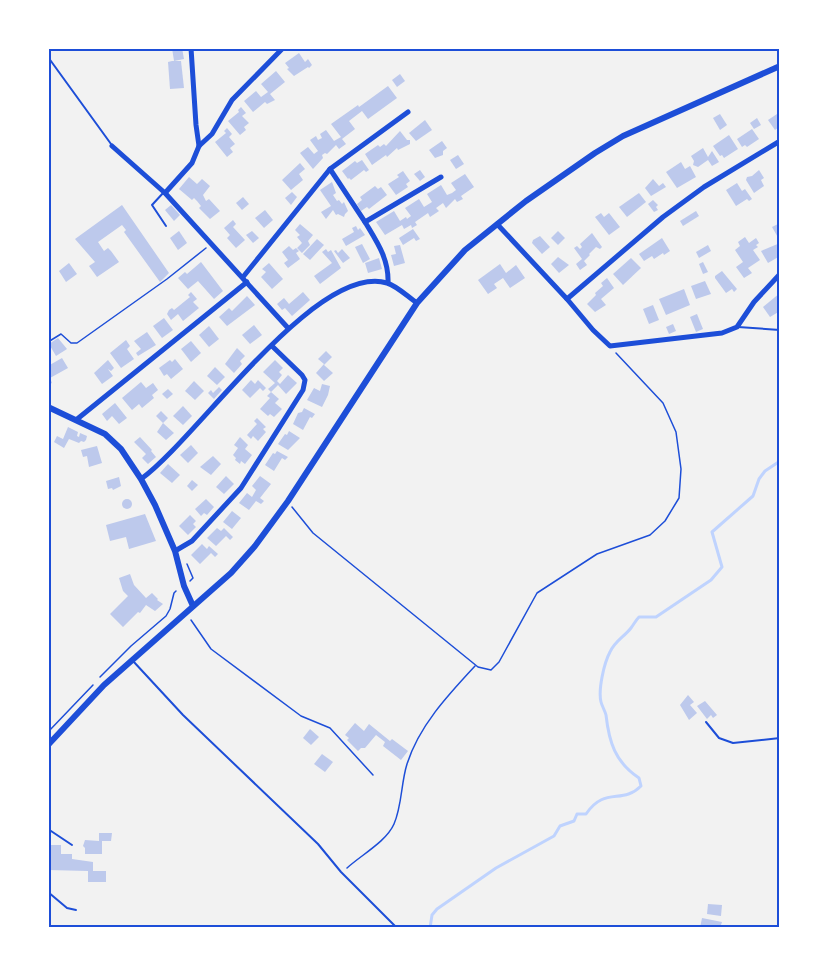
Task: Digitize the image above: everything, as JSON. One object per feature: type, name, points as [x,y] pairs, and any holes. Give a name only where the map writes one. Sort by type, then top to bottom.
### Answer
[{"type":"street","points":[[191,48],[199,146]]},
{"type":"street","points":[[164,192],[192,163],[199,146],[212,134],[232,100],[283,48]]},
{"type":"street","points":[[48,745],[131,659],[231,573],[255,546],[288,501],[417,303],[465,250],[496,224],[622,136],[780,66]]},
{"type":"street","points":[[76,420],[245,279],[320,180],[408,112]]},
{"type":"street","points":[[567,299],[663,217],[704,187],[780,141]]},
{"type":"street","points":[[112,146],[164,192],[288,328]]},
{"type":"street","points":[[330,170],[381,250],[388,269],[388,283]]},
{"type":"street","points":[[365,222],[441,177]]},
{"type":"street","points":[[496,224],[567,299],[592,330],[610,346],[722,333],[737,327],[754,302],[780,274]]},
{"type":"street","points":[[141,479],[288,328],[333,294],[353,285],[372,282],[388,283],[417,303]]},
{"type":"street","points":[[175,551],[192,541],[241,488],[303,390],[305,380],[302,375],[272,346]]},
{"type":"street","points":[[48,407],[114,440],[141,479],[175,551],[184,586],[193,606]]},
{"type":"lane","points":[[48,57],[112,146]]},
{"type":"lane","points":[[164,192],[152,205],[166,226]]},
{"type":"lane","points":[[737,327],[780,330]]},
{"type":"lane","points":[[131,659],[183,714],[318,844],[341,873],[397,928]]},
{"type":"lane","points":[[706,722],[719,738],[733,743],[780,738]]},
{"type":"lane","points":[[48,830],[72,845]]},
{"type":"lane","points":[[48,892],[67,908],[76,910]]},
{"type":"path","points":[[48,342],[62,334],[71,343],[77,344],[211,244]]},
{"type":"path","points":[[288,501],[313,533],[476,666],[491,670],[499,662],[537,593],[597,554],[650,535],[665,521],[679,498],[681,469],[676,432],[663,403],[610,346]]},
{"type":"path","points":[[131,646],[166,616],[171,609],[174,592],[184,586]]},
{"type":"path","points":[[186,612],[211,649],[302,716],[330,728],[373,775]]},
{"type":"path","points":[[341,873],[388,833],[394,823],[406,766],[417,737],[476,666]]},
{"type":"building","points":[[172,48],[182,48],[184,59],[174,61]]},
{"type":"building","points":[[299,53],[305,62],[308,59],[312,65],[294,76],[285,63]]},
{"type":"building","points":[[181,61],[184,88],[170,89],[168,62]]},
{"type":"building","points":[[276,71],[285,82],[270,94],[275,100],[267,104],[265,102],[253,112],[244,101],[256,91],[261,97],[268,92],[261,84]]},
{"type":"building","points":[[400,74],[405,81],[397,87],[392,80]]},
{"type":"building","points":[[388,86],[397,98],[368,119],[362,111],[349,121],[355,129],[342,139],[346,144],[339,149],[336,145],[327,154],[322,155],[323,158],[313,169],[300,153],[308,147],[314,154],[318,151],[310,140],[316,136],[318,140],[322,138],[320,134],[326,130],[334,141],[341,137],[331,124]]},
{"type":"building","points":[[241,107],[246,113],[242,116],[249,123],[240,135],[228,121],[239,112]]},
{"type":"building","points":[[780,112],[780,126],[775,130],[768,120]]},
{"type":"building","points":[[720,114],[727,125],[720,130],[713,118]]},
{"type":"building","points":[[757,118],[761,125],[754,129],[750,123]]},
{"type":"building","points":[[425,120],[432,130],[416,141],[409,133]]},
{"type":"building","points":[[227,128],[232,134],[229,137],[235,144],[230,148],[233,152],[227,157],[215,142],[226,133],[224,131]]},
{"type":"building","points":[[752,129],[759,139],[747,147],[745,145],[742,147],[737,139]]},
{"type":"building","points":[[400,131],[407,140],[410,140],[410,144],[398,150],[397,148],[387,157],[386,155],[372,165],[365,154],[378,145],[386,146]]},
{"type":"building","points":[[729,135],[738,149],[724,158],[713,146]]},
{"type":"building","points":[[442,141],[447,148],[443,151],[443,155],[435,158],[429,150]]},
{"type":"building","points":[[703,148],[708,157],[712,151],[719,162],[712,166],[708,160],[698,167],[693,165],[694,161],[691,156]]},
{"type":"building","points":[[458,155],[464,164],[456,169],[450,160]]},
{"type":"building","points":[[362,160],[369,170],[366,172],[364,170],[351,180],[348,179],[342,171],[355,161],[357,163]]},
{"type":"building","points":[[681,162],[685,169],[690,166],[696,177],[677,188],[666,172]]},
{"type":"building","points":[[300,163],[305,169],[299,174],[303,180],[291,190],[282,180]]},
{"type":"building","points":[[420,170],[425,177],[420,181],[414,174]]},
{"type":"building","points":[[759,170],[764,178],[761,180],[764,186],[754,193],[746,180]]},
{"type":"building","points":[[403,171],[410,181],[406,184],[408,187],[396,195],[388,184],[399,177],[397,175]]},
{"type":"building","points":[[465,174],[474,187],[461,196],[463,199],[457,202],[455,199],[446,208],[443,203],[436,208],[439,211],[430,217],[428,213],[415,222],[417,225],[412,228],[411,225],[404,229],[402,225],[385,235],[376,222],[394,211],[400,221],[406,217],[407,219],[411,216],[405,208],[419,199],[424,207],[432,202],[427,194],[441,185],[447,195],[452,193],[456,190],[451,183]]},
{"type":"building","points":[[189,177],[197,184],[202,179],[210,186],[203,195],[206,201],[209,199],[220,211],[210,219],[199,208],[201,206],[194,198],[192,200],[179,189]]},
{"type":"building","points":[[653,179],[659,186],[663,183],[666,187],[651,196],[645,188]]},
{"type":"building","points":[[332,182],[336,193],[333,195],[337,201],[339,200],[342,204],[344,202],[348,211],[344,217],[336,215],[333,210],[326,219],[321,212],[331,206],[320,190]]},
{"type":"building","points":[[737,183],[742,191],[745,189],[752,199],[749,201],[747,199],[736,206],[726,190]]},
{"type":"building","points":[[375,186],[378,189],[381,187],[387,195],[369,209],[367,207],[361,211],[357,204],[362,200],[360,197]]},
{"type":"building","points":[[292,192],[297,197],[291,205],[285,198]]},
{"type":"building","points":[[639,193],[646,202],[627,217],[619,207]]},
{"type":"building","points":[[243,197],[249,204],[242,210],[236,203]]},
{"type":"building","points":[[653,200],[658,205],[656,207],[658,210],[654,212],[648,204]]},
{"type":"building","points":[[122,205],[169,273],[160,282],[124,232],[126,230],[122,225],[98,242],[104,251],[108,248],[119,262],[97,277],[89,266],[95,262],[75,239]]},
{"type":"building","points":[[171,205],[180,215],[174,221],[165,210]]},
{"type":"building","points":[[265,210],[273,220],[264,228],[255,218]]},
{"type":"building","points":[[696,211],[699,216],[683,226],[680,221]]},
{"type":"building","points":[[601,213],[604,217],[609,213],[620,227],[609,235],[595,217]]},
{"type":"building","points":[[233,220],[236,224],[233,227],[245,240],[236,248],[227,238],[230,235],[224,228]]},
{"type":"building","points":[[780,223],[780,241],[772,227]]},
{"type":"building","points":[[300,224],[313,235],[308,241],[310,245],[302,253],[297,248],[302,243],[297,237],[300,235],[295,230]]},
{"type":"building","points":[[356,226],[365,235],[346,246],[342,239],[354,232],[352,228]]},
{"type":"building","points":[[413,229],[420,239],[416,241],[414,238],[403,245],[399,238]]},
{"type":"building","points":[[179,231],[187,243],[178,250],[170,238]]},
{"type":"building","points":[[252,231],[259,238],[253,243],[246,235]]},
{"type":"building","points":[[558,231],[565,238],[558,245],[551,238]]},
{"type":"building","points":[[592,233],[602,247],[600,249],[596,247],[589,254],[584,261],[587,265],[580,270],[576,264],[582,259],[574,248],[577,246],[580,249],[582,247],[580,244]]},
{"type":"building","points":[[540,236],[550,247],[542,254],[532,243]]},
{"type":"building","points":[[745,237],[749,243],[756,238],[759,243],[756,245],[758,247],[753,250],[760,260],[748,268],[752,273],[744,278],[736,267],[743,262],[735,250],[740,246],[738,242]]},
{"type":"building","points":[[662,238],[670,251],[644,261],[639,254]]},
{"type":"building","points":[[317,239],[324,245],[310,260],[303,254]]},
{"type":"building","points":[[780,243],[780,256],[768,263],[761,251]]},
{"type":"building","points":[[362,244],[370,259],[363,263],[355,247]]},
{"type":"building","points":[[400,245],[405,263],[394,266],[391,255],[396,254],[394,246]]},
{"type":"building","points":[[708,245],[711,251],[699,258],[696,252]]},
{"type":"building","points":[[289,246],[299,251],[296,253],[300,259],[288,268],[284,263],[288,260],[282,252]]},
{"type":"building","points":[[326,249],[328,252],[331,250],[341,268],[320,284],[314,276],[332,263],[322,252]]},
{"type":"building","points":[[342,249],[350,258],[343,263],[334,251],[338,253]]},
{"type":"building","points":[[558,257],[569,265],[559,273],[551,264]]},
{"type":"building","points":[[379,258],[382,269],[368,273],[365,263]]},
{"type":"building","points":[[631,258],[641,268],[623,285],[613,274]]},
{"type":"building","points":[[201,262],[223,291],[214,299],[198,281],[188,289],[178,278],[185,272],[187,274]]},
{"type":"building","points":[[703,262],[708,272],[703,274],[699,264]]},
{"type":"building","points":[[69,263],[77,274],[66,282],[59,271]]},
{"type":"building","points":[[269,263],[283,279],[272,289],[261,277],[266,272],[262,269]]},
{"type":"building","points":[[500,264],[506,273],[516,265],[525,278],[510,288],[503,278],[494,284],[497,288],[488,294],[478,280]]},
{"type":"building","points":[[722,271],[737,289],[734,292],[732,289],[726,293],[715,278]]},
{"type":"building","points":[[607,278],[614,288],[601,299],[606,305],[595,312],[587,304]]},
{"type":"building","points":[[705,281],[711,294],[696,299],[691,286]]},
{"type":"building","points":[[684,289],[690,305],[666,315],[659,299]]},
{"type":"building","points":[[191,292],[197,299],[193,302],[199,308],[183,321],[178,314],[171,320],[167,314],[169,310],[172,308],[174,310],[190,297],[188,295]]},
{"type":"building","points":[[303,292],[310,300],[292,316],[285,308],[282,310],[277,304],[284,298],[289,304]]},
{"type":"building","points":[[780,293],[780,311],[770,317],[763,307]]},
{"type":"building","points":[[247,296],[255,305],[227,326],[219,317],[229,308],[232,311]]},
{"type":"building","points":[[653,305],[659,320],[649,324],[643,309]]},
{"type":"building","points":[[697,314],[703,329],[696,332],[690,317]]},
{"type":"building","points":[[164,318],[173,330],[162,338],[153,326]]},
{"type":"building","points":[[673,324],[676,331],[669,334],[666,327]]},
{"type":"building","points":[[254,325],[262,335],[250,344],[242,335]]},
{"type":"building","points":[[209,326],[219,339],[209,347],[199,335]]},
{"type":"building","points":[[147,332],[156,345],[138,356],[136,353],[141,349],[134,341]]},
{"type":"building","points":[[58,338],[67,349],[56,356],[49,344]]},
{"type":"building","points":[[126,340],[130,346],[127,349],[134,359],[121,368],[110,353]]},
{"type":"building","points":[[191,341],[201,353],[191,362],[181,349]]},
{"type":"building","points":[[237,348],[245,356],[240,361],[242,364],[234,373],[225,364]]},
{"type":"building","points":[[326,351],[332,357],[324,365],[333,373],[324,381],[316,373],[324,364],[318,359]]},
{"type":"building","points":[[62,358],[68,368],[50,378],[52,383],[48,385],[48,366]]},
{"type":"building","points":[[175,359],[183,369],[171,379],[167,374],[164,376],[159,368]]},
{"type":"building","points":[[108,360],[114,368],[111,371],[108,369],[113,376],[102,384],[94,373]]},
{"type":"building","points":[[275,360],[283,368],[279,372],[282,375],[277,381],[280,384],[288,375],[297,383],[286,394],[278,385],[271,392],[268,389],[275,383],[263,372]]},
{"type":"building","points":[[215,367],[225,377],[217,385],[207,376]]},
{"type":"building","points":[[251,380],[255,384],[258,380],[266,388],[263,391],[260,388],[250,398],[242,390]]},
{"type":"building","points":[[194,381],[204,391],[195,400],[185,391]]},
{"type":"building","points":[[141,382],[146,388],[153,383],[158,390],[152,395],[154,398],[142,408],[139,404],[132,410],[122,398]]},
{"type":"building","points":[[322,384],[330,386],[322,407],[307,400],[314,388],[320,391]]},
{"type":"building","points":[[219,387],[222,390],[214,399],[208,393],[211,390],[213,393]]},
{"type":"building","points":[[168,389],[173,394],[167,399],[162,394]]},
{"type":"building","points":[[271,392],[279,399],[275,403],[282,409],[274,417],[270,414],[268,416],[260,409],[270,398],[267,396]]},
{"type":"building","points":[[115,403],[127,418],[119,424],[112,416],[107,421],[102,414]]},
{"type":"building","points":[[183,406],[192,416],[183,425],[173,416]]},
{"type":"building","points":[[304,408],[315,414],[312,418],[310,417],[303,430],[293,424],[298,413]]},
{"type":"building","points":[[161,411],[168,418],[163,423],[156,416]]},
{"type":"building","points":[[257,418],[266,427],[263,429],[266,432],[258,441],[253,436],[251,439],[247,435],[257,424],[254,421]]},
{"type":"building","points":[[163,423],[174,433],[166,440],[157,432]]},
{"type":"building","points":[[68,427],[78,432],[79,437],[80,433],[87,436],[86,440],[79,443],[69,439],[64,448],[54,442],[57,436],[63,439]]},
{"type":"building","points":[[289,431],[300,438],[288,450],[278,444]]},
{"type":"building","points":[[140,437],[156,457],[148,464],[142,458],[146,454],[134,442]]},
{"type":"building","points":[[240,437],[248,445],[245,449],[252,455],[245,464],[241,461],[240,464],[233,455],[238,448],[234,445]]},
{"type":"building","points":[[191,445],[198,453],[188,463],[180,455]]},
{"type":"building","points":[[97,446],[102,463],[89,467],[87,456],[83,457],[81,450]]},
{"type":"building","points":[[277,451],[288,457],[285,460],[282,458],[274,471],[265,465]]},
{"type":"building","points":[[213,456],[221,464],[211,475],[200,467]]},
{"type":"building","points":[[168,464],[180,475],[172,483],[160,473]]},
{"type":"building","points":[[226,476],[234,484],[224,494],[216,487]]},
{"type":"building","points":[[260,476],[271,484],[260,498],[264,501],[261,504],[256,501],[249,510],[239,503],[247,493],[252,497],[256,490],[252,486]]},
{"type":"building","points":[[119,477],[121,486],[113,490],[108,489],[106,481]]},
{"type":"building","points":[[192,480],[198,485],[192,491],[187,486]]},
{"type":"building","points":[[127,499],[132,504],[127,509],[122,504]]},
{"type":"building","points":[[206,499],[214,507],[207,515],[204,513],[201,516],[195,509]]},
{"type":"building","points":[[232,511],[241,518],[232,529],[223,522]]},
{"type":"building","points":[[145,514],[156,541],[129,549],[126,537],[110,541],[106,525]]},
{"type":"building","points":[[190,515],[196,521],[193,524],[196,527],[188,535],[179,526]]},
{"type":"building","points":[[217,528],[221,531],[224,528],[233,537],[230,540],[226,536],[216,546],[207,538]]},
{"type":"building","points":[[202,544],[207,549],[209,546],[218,554],[215,557],[211,553],[200,564],[191,555]]},
{"type":"building","points":[[130,574],[134,585],[146,598],[152,593],[163,604],[155,611],[146,605],[123,627],[110,614],[128,596],[123,591],[119,578]]},
{"type":"building","points":[[688,695],[694,702],[690,705],[697,713],[689,720],[680,705]]},
{"type":"building","points":[[705,701],[717,715],[713,718],[711,715],[707,719],[697,706]]},
{"type":"building","points":[[355,723],[364,731],[369,724],[390,741],[392,739],[408,751],[401,760],[383,746],[385,742],[376,735],[365,748],[358,751],[345,735]]},
{"type":"building","points":[[310,729],[319,737],[311,745],[303,738]]},
{"type":"building","points":[[322,754],[333,762],[325,772],[314,764]]},
{"type":"building","points":[[99,833],[112,833],[111,841],[102,841],[102,854],[85,854],[83,846],[85,840],[99,841]]},
{"type":"building","points":[[48,845],[61,845],[61,854],[72,854],[72,859],[93,862],[93,871],[106,871],[106,882],[88,882],[88,871],[48,870]]},
{"type":"building","points":[[708,904],[722,905],[721,916],[707,914]]},
{"type":"building","points":[[702,918],[722,922],[720,928],[700,928]]},
{"type":"waterway","points":[[430,928],[432,915],[437,909],[496,868],[554,836],[560,826],[574,821],[577,814],[586,814],[600,800],[634,792],[641,786],[639,778],[624,765],[611,743],[606,715],[601,704],[602,677],[608,657],[614,645],[639,617],[656,617],[711,580],[722,567],[712,532],[753,496],[759,479],[765,471],[780,461]]}]
